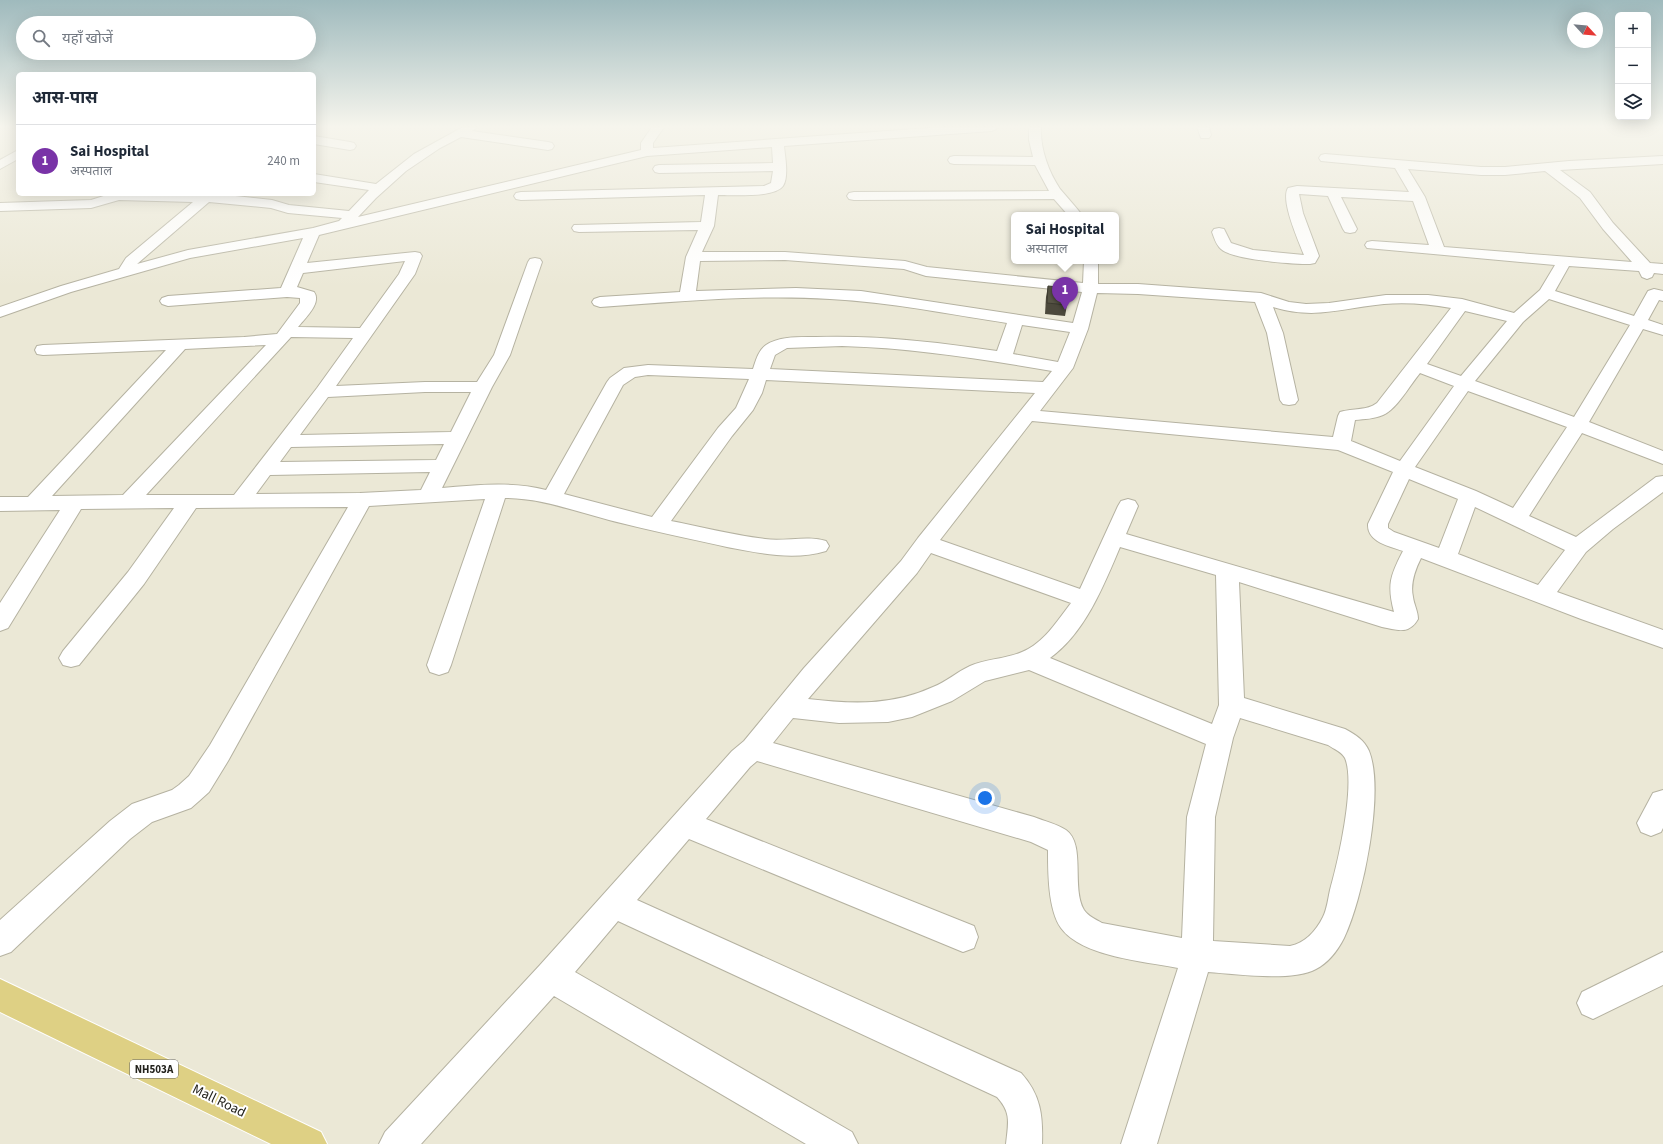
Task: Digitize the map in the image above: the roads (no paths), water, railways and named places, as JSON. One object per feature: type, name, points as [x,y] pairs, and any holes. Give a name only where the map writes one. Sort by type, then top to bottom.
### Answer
[{"type":"highway","name":"Mall Road","points":[[0,995],[309,1144]]},
{"type":"street","points":[[330,180],[379,188]]},
{"type":"street","points":[[348,220],[388,180]]},
{"type":"street","points":[[0,312],[36,298],[188,254],[313,232],[348,220],[522,180]]},
{"type":"street","points":[[521,196],[654,192],[712,192],[771,189],[777,185],[778,180]]},
{"type":"street","points":[[1048,180],[1072,212]]},
{"type":"street","points":[[1409,180],[1418,197],[1438,251]]},
{"type":"street","points":[[1517,518],[1627,347],[1640,322],[1659,295],[1645,267],[1608,226],[1585,195],[1566,180]]},
{"type":"street","points":[[1218,232],[1226,246],[1238,251],[1291,259],[1310,260],[1312,256],[1292,193],[1297,190],[1418,197]]},
{"type":"street","points":[[687,297],[693,257],[707,226],[712,192]]},
{"type":"street","points":[[1333,193],[1350,229]]},
{"type":"street","points":[[854,196],[1058,195]]},
{"type":"street","points":[[1,213],[16,206],[29,196]]},
{"type":"street","points":[[16,206],[91,204],[118,196]]},
{"type":"street","points":[[125,272],[131,261],[209,196],[272,204],[288,209],[348,220]]},
{"type":"street","points":[[578,228],[707,226]]},
{"type":"street","points":[[287,292],[313,232]]},
{"type":"street","points":[[1372,245],[1663,269]]},
{"type":"street","points":[[240,501],[323,392],[366,332],[407,274],[415,256],[296,269]]},
{"type":"street","points":[[693,257],[785,256],[905,265],[926,271],[1090,288],[1138,289],[1261,298],[1304,309],[1398,299],[1417,299],[1462,304],[1518,319]]},
{"type":"street","points":[[428,495],[441,466],[483,387],[502,355],[535,262]]},
{"type":"street","points":[[1564,262],[1546,293],[1518,319],[1464,384],[1404,469],[1378,528],[1381,534],[1415,548],[1446,558],[1663,639]]},
{"type":"street","points":[[397,1144],[551,976],[741,759],[753,750],[813,675],[909,567],[1026,414],[1064,368],[1075,345],[1080,329],[1090,288],[1091,264]]},
{"type":"street","points":[[128,502],[284,335],[305,307],[308,298],[304,293],[287,292],[168,302]]},
{"type":"street","points":[[600,302],[804,292],[862,296],[1080,329]]},
{"type":"street","points":[[1546,293],[1663,330]]},
{"type":"street","points":[[1261,298],[1274,333],[1289,400]]},
{"type":"street","points":[[1341,444],[1347,416],[1371,413],[1380,409],[1416,366],[1462,304]]},
{"type":"street","points":[[1004,357],[1016,319]]},
{"type":"street","points":[[43,350],[181,344],[284,335],[366,332]]},
{"type":"street","points":[[657,525],[725,432],[744,410],[753,393],[767,353],[771,349],[784,344],[825,342],[907,344],[1004,357],[1064,368]]},
{"type":"street","points":[[34,503],[181,344]]},
{"type":"street","points":[[1416,366],[1578,425],[1663,458]]},
{"type":"street","points":[[552,498],[613,386],[625,374],[630,372],[648,370],[1048,388]]},
{"type":"street","points":[[323,392],[425,387],[483,387]]},
{"type":"street","points":[[1026,414],[1341,444],[1469,496],[1578,547]]},
{"type":"street","points":[[285,441],[456,438]]},
{"type":"street","points":[[263,469],[441,466]]},
{"type":"street","points":[[1543,595],[1578,547],[1606,524],[1663,482]]},
{"type":"street","points":[[0,504],[362,500],[497,492],[532,493],[657,525],[764,547],[790,548],[818,546]]},
{"type":"street","points":[[439,665],[497,492]]},
{"type":"street","points":[[1446,558],[1469,496]]},
{"type":"street","points":[[0,941],[129,822],[149,810],[181,799],[199,784],[219,753],[362,500]]},
{"type":"street","points":[[71,658],[136,578],[189,502]]},
{"type":"street","points":[[0,622],[74,504]]},
{"type":"street","points":[[788,707],[839,713],[888,712],[912,707],[943,694],[978,673],[1030,660],[1054,642],[1086,600],[1128,506]]},
{"type":"street","points":[[1115,538],[1227,570],[1382,618],[1401,622],[1406,619],[1407,614],[1401,595],[1402,578],[1415,548]]},
{"type":"street","points":[[926,543],[1086,600]]},
{"type":"street","points":[[1139,1144],[1197,956],[1201,817],[1220,738],[1232,705],[1227,570]]},
{"type":"street","points":[[1030,660],[1220,738]]},
{"type":"street","points":[[753,750],[1034,830],[1056,839],[1062,846],[1063,885],[1071,917],[1080,927],[1097,937],[1197,956],[1290,961],[1306,958],[1323,944],[1333,929],[1339,916],[1354,854],[1362,778],[1356,752],[1348,744],[1336,737],[1232,705]]},
{"type":"street","points":[[685,824],[963,937]]},
{"type":"street","points":[[613,904],[1009,1085],[1019,1095],[1025,1114],[1024,1144]]},
{"type":"street","points":[[1593,1003],[1663,968]]},
{"type":"street","points":[[551,976],[840,1144]]},
{"type":"place","name":"Sai Hospital","points":[[1065,310]]}]
